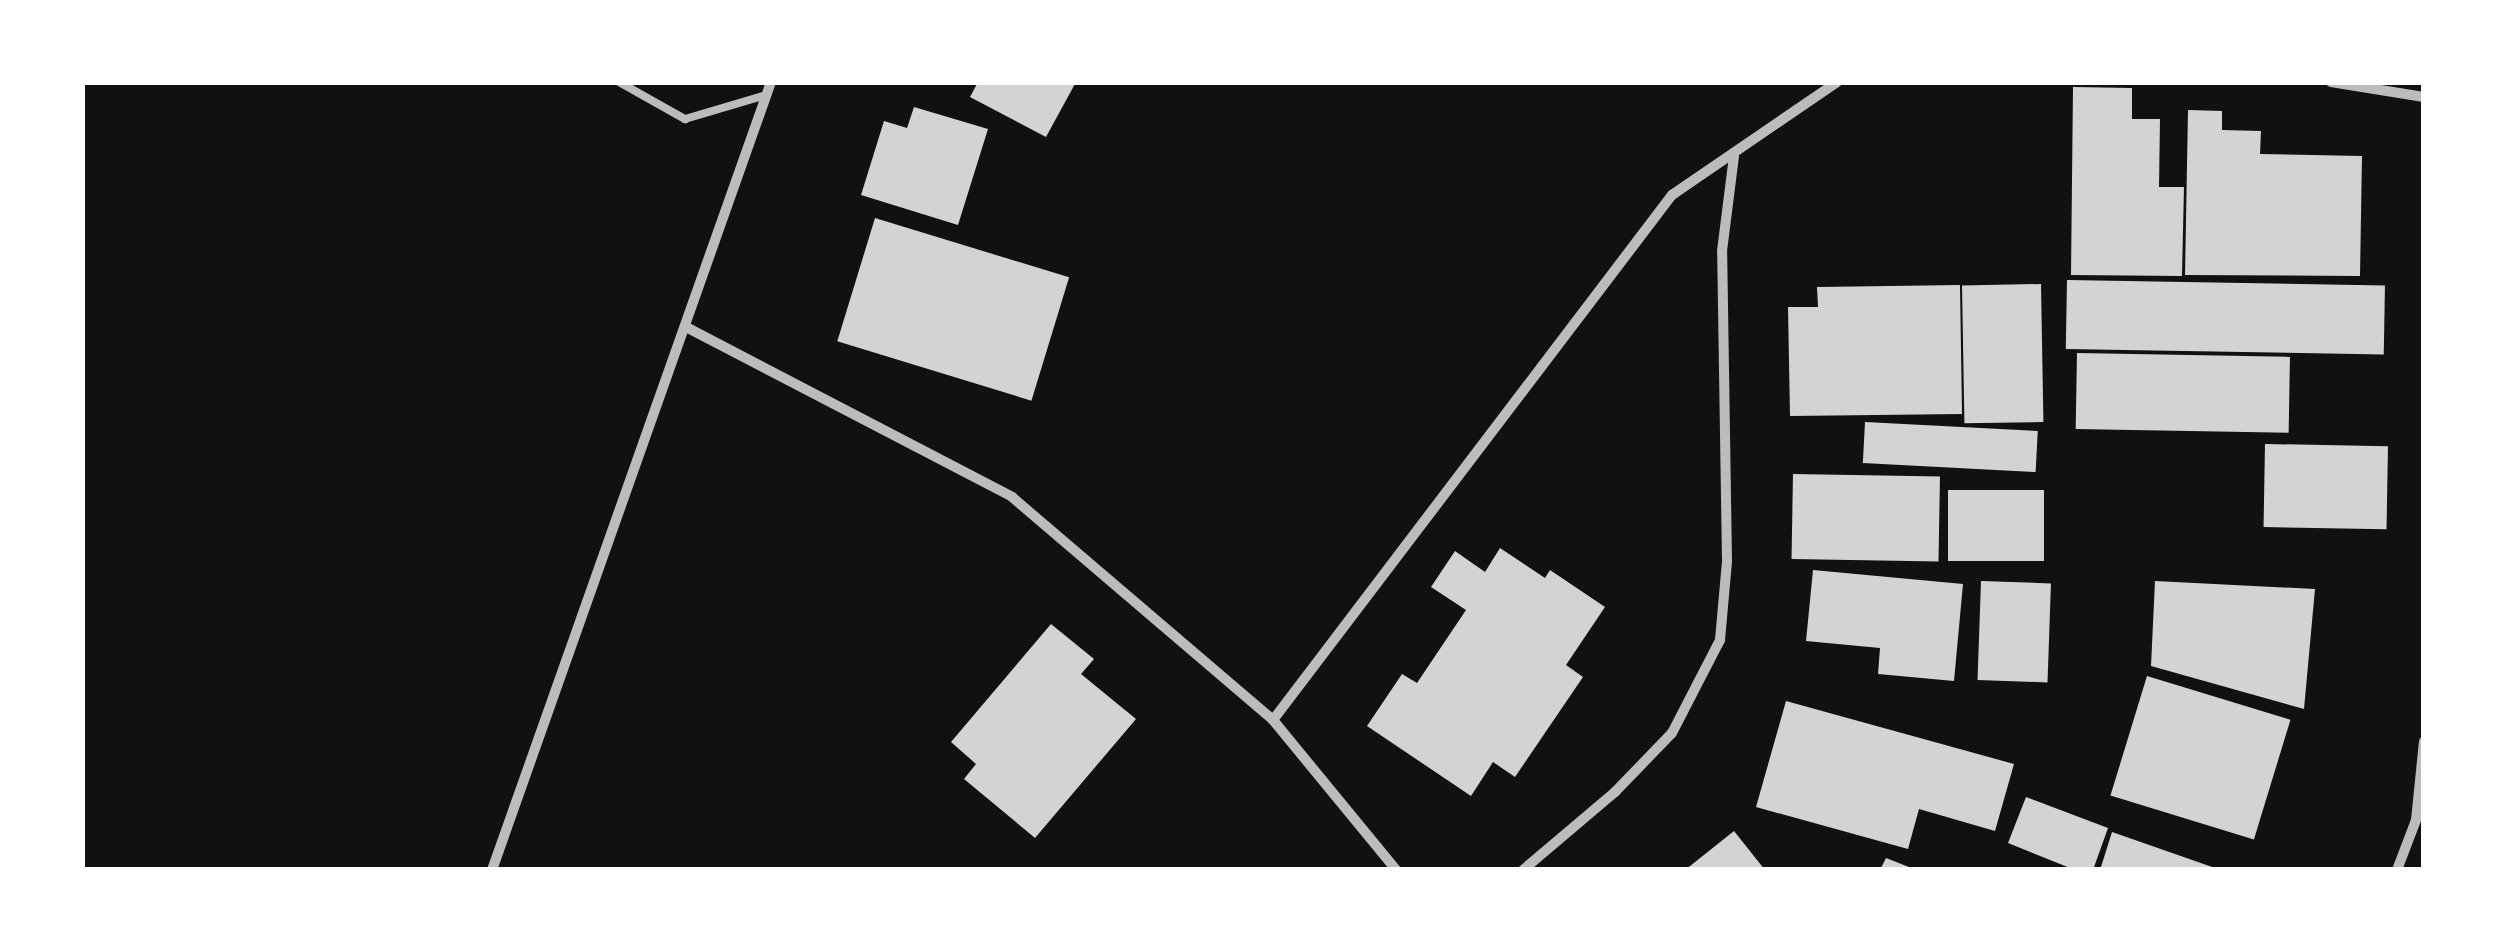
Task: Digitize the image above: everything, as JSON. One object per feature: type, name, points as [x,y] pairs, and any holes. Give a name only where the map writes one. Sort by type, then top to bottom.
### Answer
[{"type":"street","points":[[492,870],[771,82]]},
{"type":"street","points":[[2331,82],[2424,97]]},
{"type":"street","points":[[1273,720],[1672,195],[1734,156],[1828,84]]},
{"type":"street","points":[[1522,870],[1615,792],[1672,733],[1720,640],[1727,561],[1722,251],[1734,156]]},
{"type":"street","points":[[686,328],[1012,497],[1273,720],[1396,870]]},
{"type":"street","points":[[2397,870],[2420,819],[2424,741]]},
{"type":"lane","points":[[620,82],[685,119],[766,95]]},
{"type":"building","points":[[978,82],[1076,82],[1046,137],[970,97]]},
{"type":"building","points":[[2073,87],[2132,88],[2132,119],[2160,119],[2159,187],[2184,187],[2182,276],[2071,275]]},
{"type":"building","points":[[914,107],[988,129],[958,225],[861,195],[884,121],[907,128]]},
{"type":"building","points":[[2188,110],[2222,111],[2222,130],[2261,131],[2260,154],[2362,156],[2360,276],[2185,275]]},
{"type":"building","points":[[875,218],[1069,277],[1031,401],[837,341]]},
{"type":"building","points":[[2067,280],[2385,286],[2384,355],[2066,349]]},
{"type":"building","points":[[2041,284],[2043,422],[1964,423],[1962,285]]},
{"type":"building","points":[[1960,285],[1962,414],[1790,416],[1788,307],[1818,307],[1817,287]]},
{"type":"building","points":[[2077,353],[2290,357],[2289,433],[2076,429]]},
{"type":"building","points":[[1865,422],[2038,431],[2036,472],[1863,463]]},
{"type":"building","points":[[2265,444],[2388,446],[2387,529],[2264,527]]},
{"type":"building","points":[[1793,474],[1940,477],[1938,562],[1792,559]]},
{"type":"building","points":[[1948,490],[2044,490],[2044,561],[1948,561]]},
{"type":"building","points":[[1500,548],[1545,578],[1550,570],[1605,607],[1566,665],[1583,677],[1515,777],[1493,762],[1471,796],[1367,726],[1402,674],[1417,683],[1466,610],[1431,587],[1455,551],[1485,572]]},
{"type":"building","points":[[1813,570],[1963,584],[1954,681],[1878,674],[1880,648],[1806,641]]},
{"type":"building","points":[[1981,581],[2051,583],[2048,682],[1978,680]]},
{"type":"building","points":[[2155,581],[2315,589],[2304,709],[2151,666]]},
{"type":"building","points":[[1051,624],[1094,659],[1081,674],[1136,719],[1035,838],[964,779],[976,764],[951,742]]},
{"type":"building","points":[[2147,676],[2290,720],[2254,839],[2110,796]]},
{"type":"building","points":[[1786,701],[2014,764],[1995,831],[1919,809],[1908,849],[1756,807]]},
{"type":"building","points":[[2026,797],[2108,828],[2093,870],[2075,870],[2008,843]]},
{"type":"building","points":[[1734,831],[1765,870],[1685,870]]},
{"type":"building","points":[[2112,832],[2218,869],[2218,870],[2100,870]]},
{"type":"building","points":[[1886,858],[1914,869],[1914,870],[1880,870]]}]
